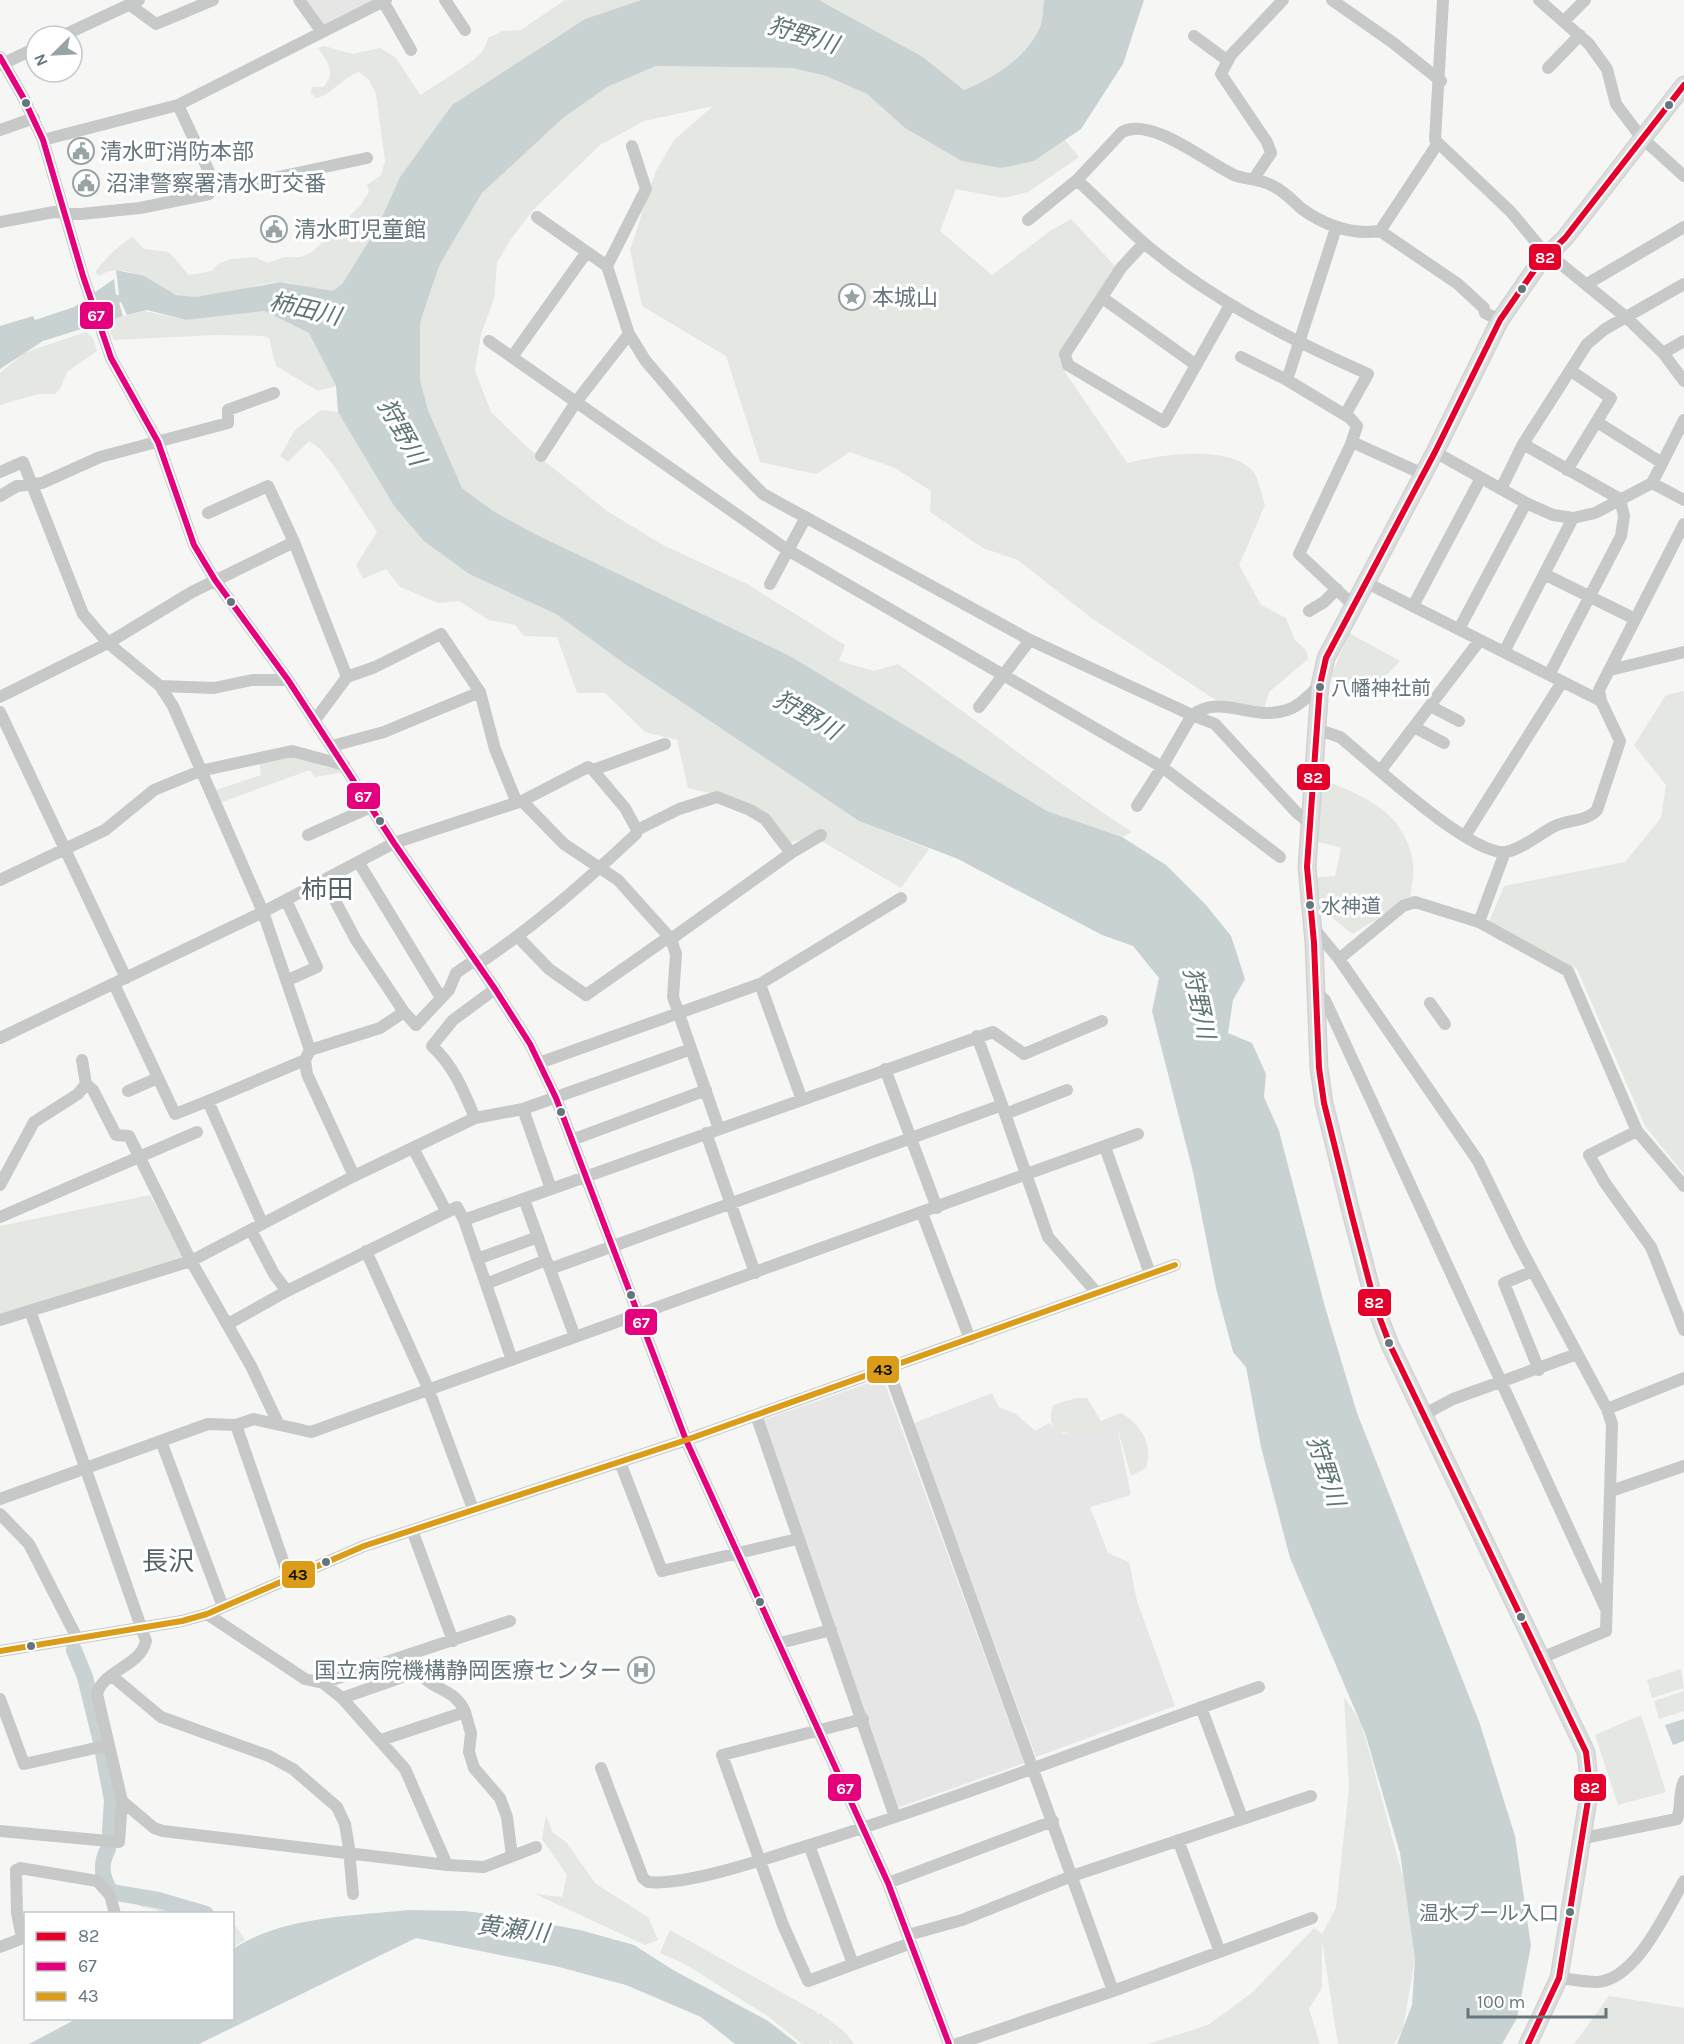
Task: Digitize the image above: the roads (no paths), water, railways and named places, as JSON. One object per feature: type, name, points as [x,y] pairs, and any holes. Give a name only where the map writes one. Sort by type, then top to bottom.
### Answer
[{"type":"main road","points":[[1528,2044],[1559,1978],[1584,1838],[1590,1788],[1586,1752],[1390,1345],[1376,1308],[1352,1216],[1324,1103],[1319,1068],[1317,993],[1307,867],[1319,730],[1320,685],[1326,658],[1435,452],[1500,320],[1548,253],[1565,238],[1641,137],[1684,85]]},
{"type":"street","points":[[84,26],[135,2],[156,24],[213,0]]},
{"type":"street","points":[[299,0],[322,32]]},
{"type":"street","points":[[445,0],[465,30]]},
{"type":"street","points":[[1255,177],[1271,153],[1267,141],[1221,74],[1228,61],[1251,32],[1283,0]]},
{"type":"street","points":[[1332,0],[1392,42],[1441,81]]},
{"type":"street","points":[[1443,0],[1441,81],[1435,140],[1511,212],[1548,253],[1628,318],[1663,353],[1684,381]]},
{"type":"street","points":[[1539,0],[1565,20],[1604,63],[1615,101],[1641,137],[1684,176]]},
{"type":"street","points":[[1565,20],[1585,0]]},
{"type":"street","points":[[43,140],[178,105],[385,1],[411,50]]},
{"type":"street","points":[[1548,68],[1580,35]]},
{"type":"street","points":[[1194,36],[1228,61]]},
{"type":"street","points":[[24,53],[1,62],[43,140],[106,343],[117,372],[158,442],[194,545],[215,580],[333,746],[394,843],[495,989],[539,1063],[574,1139],[686,1440],[888,1882],[949,2044]]},
{"type":"street","points":[[178,105],[207,166],[213,188]]},
{"type":"street","points":[[0,130],[33,118]]},
{"type":"street","points":[[1028,220],[1077,180],[1122,132],[1131,127],[1146,129],[1170,139],[1238,176],[1255,177],[1275,186],[1304,210],[1336,228],[1365,233],[1380,231],[1458,284],[1485,308],[1485,314],[1500,320]]},
{"type":"street","points":[[1380,231],[1438,143]]},
{"type":"street","points":[[608,266],[646,189],[632,146]]},
{"type":"street","points":[[0,222],[64,211],[81,214],[140,208],[200,197],[208,194],[213,188],[269,179],[367,158]]},
{"type":"street","points":[[1077,180],[1144,243],[1230,305],[1298,342],[1368,374],[1345,416]]},
{"type":"street","points":[[537,217],[608,266],[629,334],[645,360],[753,485],[806,517],[1030,640],[1215,724],[1296,812],[1311,824]]},
{"type":"street","points":[[1587,284],[1684,227]]},
{"type":"street","points":[[1287,380],[1336,228]]},
{"type":"street","points":[[1144,243],[1121,267],[1104,299],[1065,354],[1068,365],[1164,422],[1230,305]]},
{"type":"street","points":[[512,357],[586,253]]},
{"type":"street","points":[[1501,489],[1523,444],[1587,344],[1605,329],[1628,318],[1684,284]]},
{"type":"street","points":[[1104,299],[1196,365]]},
{"type":"street","points":[[541,456],[576,402],[629,334]]},
{"type":"street","points":[[1663,353],[1684,340]]},
{"type":"street","points":[[489,341],[786,549],[1162,767],[1280,856]]},
{"type":"street","points":[[1241,357],[1287,380],[1357,426],[1352,442],[1299,554],[1353,605]]},
{"type":"street","points":[[1568,470],[1611,398],[1571,371]]},
{"type":"street","points":[[0,496],[17,486],[33,485],[100,457],[228,423],[228,410],[274,393]]},
{"type":"street","points":[[1435,452],[1526,503],[1553,515],[1573,518],[1595,513],[1652,483],[1684,420]]},
{"type":"street","points":[[1597,422],[1662,463]]},
{"type":"street","points":[[1352,442],[1423,474]]},
{"type":"street","points":[[1523,444],[1620,499],[1624,516],[1621,536],[1549,675]]},
{"type":"street","points":[[0,472],[23,462],[83,614],[108,643],[160,686],[173,706],[263,912],[288,980],[308,1055],[307,1074],[354,1176]]},
{"type":"street","points":[[1413,606],[1481,478]]},
{"type":"street","points":[[1652,483],[1684,500]]},
{"type":"street","points":[[208,513],[268,486],[294,542],[347,677]]},
{"type":"street","points":[[1459,629],[1526,503]]},
{"type":"street","points":[[770,584],[786,549],[806,517]]},
{"type":"street","points":[[1504,652],[1573,518]]},
{"type":"street","points":[[1479,922],[1505,852],[1565,822],[1590,817],[1597,810],[1620,741],[1601,701],[1599,690],[1684,524]]},
{"type":"street","points":[[0,697],[108,643],[215,580],[294,542]]},
{"type":"street","points":[[1544,574],[1635,619]]},
{"type":"street","points":[[1365,582],[1601,701]]},
{"type":"street","points":[[1309,611],[1324,602],[1337,589]]},
{"type":"street","points":[[315,720],[347,677],[375,667],[441,634],[480,692],[495,749],[519,802],[564,844],[618,880],[671,939],[676,954],[673,997],[719,1129]]},
{"type":"street","points":[[979,707],[1030,640]]},
{"type":"street","points":[[1381,770],[1480,640]]},
{"type":"street","points":[[1610,670],[1684,651]]},
{"type":"street","points":[[160,686],[214,688],[252,680],[288,680]]},
{"type":"street","points":[[1465,836],[1562,682]]},
{"type":"street","points":[[1137,806],[1192,715],[1203,707],[1216,704],[1262,715],[1288,710],[1320,685]]},
{"type":"street","points":[[333,746],[384,732],[480,692]]},
{"type":"street","points":[[1430,706],[1459,721]]},
{"type":"street","points":[[0,712],[126,978]]},
{"type":"street","points":[[1414,727],[1444,742]]},
{"type":"street","points":[[1319,730],[1340,737],[1448,826],[1465,836],[1505,852]]},
{"type":"street","points":[[593,770],[665,744]]},
{"type":"street","points":[[0,880],[105,830],[154,790],[200,771],[292,751],[344,765]]},
{"type":"street","points":[[0,1038],[263,912],[394,843],[519,802],[588,767],[625,808],[637,830]]},
{"type":"street","points":[[324,880],[356,940],[404,1012],[416,1025],[449,990],[456,973],[518,937],[600,868],[636,834],[637,830],[679,809],[717,797],[765,819],[791,853]]},
{"type":"street","points":[[308,835],[371,807]]},
{"type":"street","points":[[518,937],[549,969],[586,996],[663,941],[671,939],[791,853],[821,835]]},
{"type":"street","points":[[359,862],[441,998]]},
{"type":"street","points":[[539,1063],[678,1011],[760,984],[901,898]]},
{"type":"street","points":[[286,900],[317,967],[288,980]]},
{"type":"street","points":[[1339,958],[1403,906],[1415,902],[1479,922],[1568,971],[1637,1131],[1684,1186]]},
{"type":"street","points":[[1312,925],[1339,958],[1478,1161],[1533,1271],[1607,1409],[1612,1424],[1606,1631],[1541,1658]]},
{"type":"street","points":[[114,984],[175,1114],[308,1055],[380,1028],[404,1012]]},
{"type":"street","points":[[760,984],[802,1100]]},
{"type":"street","points":[[475,1118],[458,1078],[443,1056],[432,1046],[453,1020],[495,989]]},
{"type":"street","points":[[1317,993],[1325,1000],[1607,1611]]},
{"type":"street","points":[[1430,1003],[1445,1024]]},
{"type":"street","points":[[464,1220],[977,1036],[993,1032],[1024,1054],[1102,1022]]},
{"type":"street","points":[[977,1036],[1048,1238],[1097,1293]]},
{"type":"street","points":[[0,1320],[31,1313],[191,1261],[354,1176],[475,1118],[523,1109],[691,1049]]},
{"type":"street","points":[[82,1060],[86,1084],[93,1090],[116,1135],[129,1136],[191,1261],[228,1324],[278,1423]]},
{"type":"street","points":[[885,1069],[937,1208]]},
{"type":"street","points":[[128,1091],[158,1078]]},
{"type":"street","points":[[0,1185],[34,1122],[78,1094],[86,1084]]},
{"type":"street","points":[[574,1139],[706,1090]]},
{"type":"street","points":[[486,1284],[613,1245],[910,1138],[1067,1090]]},
{"type":"street","points":[[208,1101],[274,1274],[287,1291]]},
{"type":"street","points":[[523,1109],[552,1189]]},
{"type":"street","points":[[1637,1131],[1589,1155],[1605,1183],[1651,1247],[1684,1330]]},
{"type":"street","points":[[0,1217],[197,1132]]},
{"type":"street","points":[[706,1133],[755,1273]]},
{"type":"street","points":[[0,1499],[208,1424],[236,1425],[254,1419],[311,1432],[1138,1134]]},
{"type":"street","points":[[1105,1147],[1150,1274]]},
{"type":"street","points":[[413,1148],[446,1211]]},
{"type":"street","points":[[524,1199],[575,1336]]},
{"type":"street","points":[[228,1324],[287,1291],[457,1206],[464,1220],[512,1360]]},
{"type":"street","points":[[922,1213],[970,1339]]},
{"type":"street","points":[[477,1259],[538,1237]]},
{"type":"street","points":[[366,1251],[428,1388],[473,1509]]},
{"type":"street","points":[[0,1651],[207,1614],[364,1546],[686,1440],[1175,1265]]},
{"type":"street","points":[[1533,1271],[1504,1283],[1539,1370]]},
{"type":"street","points":[[0,1830],[119,1842],[122,1801],[97,1694],[101,1685],[143,1651],[146,1641],[31,1313]]},
{"type":"street","points":[[1423,1415],[1453,1399],[1539,1370],[1577,1354]]},
{"type":"street","points":[[888,1368],[1113,1991]]},
{"type":"street","points":[[1607,1409],[1684,1378]]},
{"type":"street","points":[[756,1415],[895,1817]]},
{"type":"street","points":[[236,1425],[290,1578]]},
{"type":"street","points":[[161,1441],[223,1607]]},
{"type":"street","points":[[620,1462],[662,1571],[797,1539]]},
{"type":"street","points":[[1611,1491],[1684,1466]]},
{"type":"street","points":[[0,1514],[29,1544],[77,1638]]},
{"type":"street","points":[[412,1530],[453,1641]]},
{"type":"street","points":[[207,1614],[305,1679],[323,1683],[342,1698],[405,1769],[447,1865]]},
{"type":"street","points":[[323,1683],[411,1656],[510,1621]]},
{"type":"street","points":[[780,1643],[831,1630]]},
{"type":"street","points":[[411,1656],[417,1672],[430,1685],[453,1695],[465,1712],[471,1733],[469,1752],[474,1768],[500,1798],[507,1817],[512,1856]]},
{"type":"street","points":[[342,1698],[417,1672]]},
{"type":"street","points":[[112,1676],[160,1717],[269,1756],[293,1769],[337,1807],[345,1824],[353,1894]]},
{"type":"street","points":[[601,1768],[638,1869],[648,1882],[665,1882],[761,1860],[863,1828],[1259,1687]]},
{"type":"street","points":[[0,1699],[24,1764],[109,1745]]},
{"type":"street","points":[[1201,1707],[1242,1818]]},
{"type":"street","points":[[381,1740],[465,1712]]},
{"type":"street","points":[[863,1719],[722,1755],[783,1925],[808,1981],[1072,1876],[1311,1796]]},
{"type":"street","points":[[1584,1838],[1677,1819],[1681,1808],[1680,1797],[1684,1781]]},
{"type":"street","points":[[122,1801],[154,1828],[163,1831],[447,1865],[484,1867],[536,1847]]},
{"type":"street","points":[[888,1882],[1053,1821]]},
{"type":"street","points":[[1178,1840],[1220,1952]]},
{"type":"street","points":[[809,1845],[853,1964]]},
{"type":"street","points":[[0,1947],[24,1937],[16,1898],[16,1870],[20,1868],[97,1881],[110,1896],[114,1912]]},
{"type":"street","points":[[1559,1978],[1597,1982],[1622,1973],[1646,1944],[1684,1881]]},
{"type":"street","points":[[957,2044],[1113,1991],[1312,1918]]},
{"type":"water","points":[[641,0],[819,0],[923,57],[964,90],[998,72],[1028,46],[1036,36],[1041,24],[1044,0],[1144,0],[1123,64],[1081,129],[1034,161],[1001,168],[962,161],[905,128],[867,94],[826,76],[792,68],[656,66],[607,87],[563,118],[482,193],[440,264],[420,323],[420,380],[428,410],[462,488],[493,511],[535,534],[790,656],[1047,811],[1122,837],[1166,865],[1206,905],[1231,936],[1245,979],[1233,1000],[1228,1033],[1252,1043],[1266,1074],[1264,1097],[1279,1131],[1325,1307],[1357,1413],[1480,1724],[1515,1836],[1531,1946],[1517,2018],[1502,2044],[1397,2044],[1412,2005],[1415,1959],[1400,1853],[1365,1733],[1290,1558],[1261,1447],[1246,1367],[1233,1352],[1216,1288],[1193,1172],[1152,1011],[1159,978],[1133,946],[1102,935],[958,859],[859,821],[625,664],[556,614],[469,574],[424,541],[394,506],[338,412],[336,386],[309,333],[264,311],[186,320],[147,310],[127,315],[121,302],[119,303],[123,316],[43,341],[0,369],[0,326],[33,316],[35,320],[74,307],[114,279],[116,295],[119,295],[116,270],[144,276],[176,295],[196,297],[280,282],[333,291],[342,284],[377,228],[400,177],[452,105],[585,19]]},
{"type":"water","points":[[1684,1719],[1684,1741],[1673,1745],[1665,1725]]},
{"type":"water","name":"黄瀬川","points":[[408,1910],[465,1911],[580,1930],[634,1945],[673,1970],[768,2021],[798,2044],[735,2044],[701,2017],[626,1985],[555,1966],[416,1938],[199,2044],[29,2044],[74,2020],[234,2020],[234,1948],[272,1930],[340,1917]]},
{"type":"waterway","points":[[74,1650],[85,1677],[101,1742]]},
{"type":"waterway","points":[[103,1753],[112,1800],[110,1832]]},
{"type":"waterway","points":[[108,1849],[103,1871],[111,1892],[158,1900],[199,1912]]},
{"type":"place","name":"清水町消防本部","points":[[81,151]]},
{"type":"place","name":"沼津警察署清水町交番","points":[[86,183]]},
{"type":"place","name":"清水町児童館","points":[[274,229]]},
{"type":"place","name":"本城山","points":[[852,297]]},
{"type":"place","name":"八幡神社前","points":[[1320,687]]},
{"type":"place","name":"水神道","points":[[1310,905]]},
{"type":"place","name":"国立病院機構静岡医療センター","points":[[641,1670]]},
{"type":"place","name":"温水プール入口","points":[[1570,1912]]},
{"type":"district","name":"柿田","points":[[327,889]]},
{"type":"district","name":"長沢","points":[[168,1561]]},
{"type":"water label","name":"狩野川","points":[[803,35]]},
{"type":"water label","name":"柿田川","points":[[305,309]]},
{"type":"water label","name":"狩野川","points":[[402,432]]},
{"type":"water label","name":"狩野川","points":[[807,715]]},
{"type":"water label","name":"狩野川","points":[[1199,1003]]},
{"type":"water label","name":"狩野川","points":[[1326,1471]]}]
